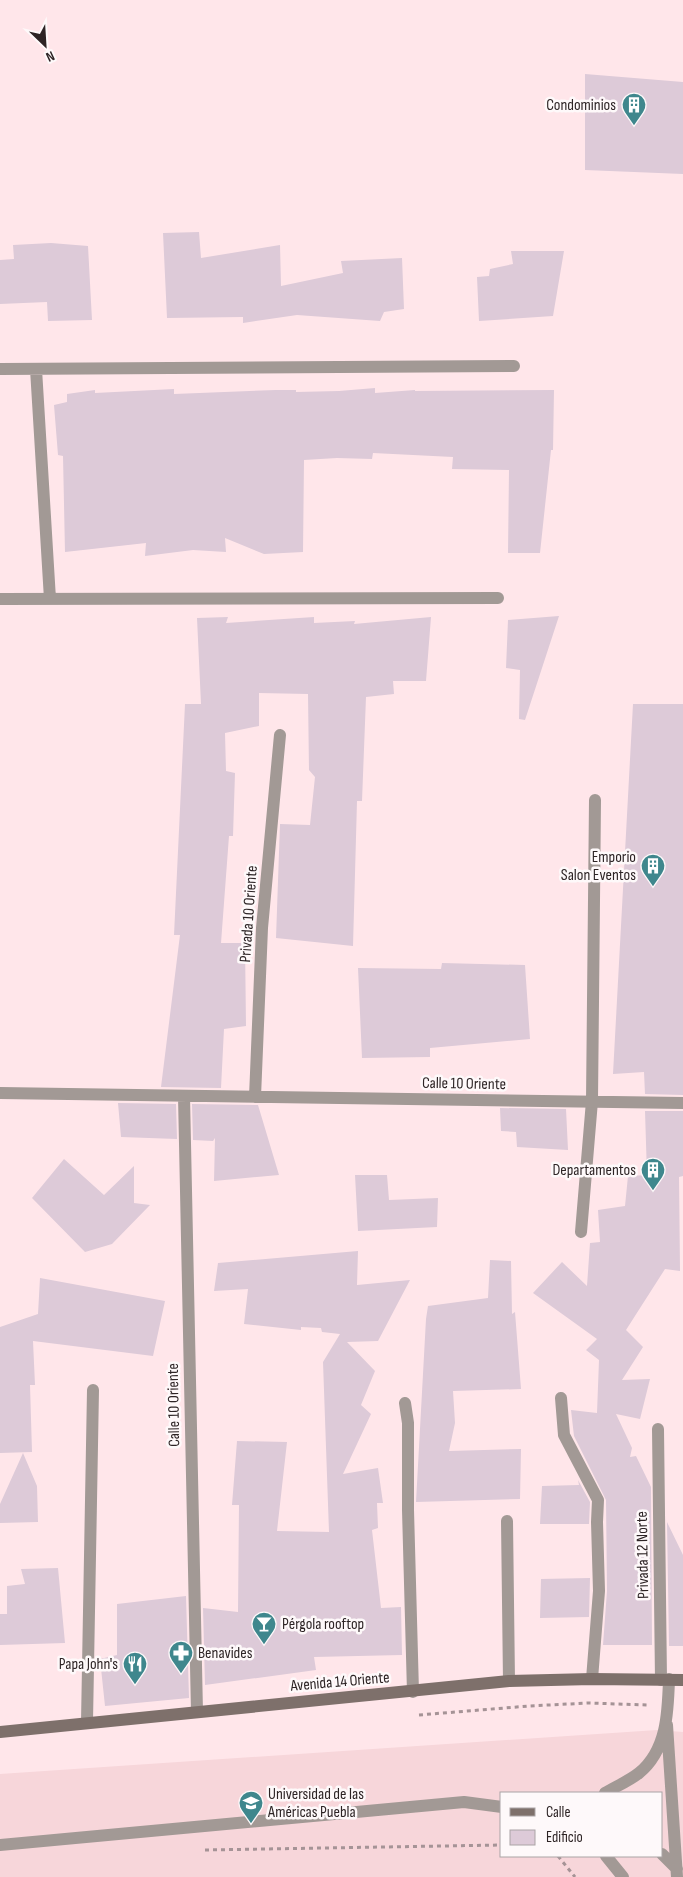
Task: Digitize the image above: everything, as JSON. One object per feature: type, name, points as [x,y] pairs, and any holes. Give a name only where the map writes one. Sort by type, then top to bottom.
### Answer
[{"type":"main road","name":"Avenida 14 Oriente","points":[[0,1732],[509,1681],[592,1679],[683,1680]]},
{"type":"street","points":[[0,369],[514,366]]},
{"type":"street","points":[[36,369],[50,599]]},
{"type":"street","points":[[0,599],[498,598]]},
{"type":"street","name":"Privada 10 Oriente","points":[[255,1097],[262,928],[280,735]]},
{"type":"street","points":[[581,1232],[592,1101],[594,800]]},
{"type":"street","name":"Calle 10 Oriente","points":[[0,1093],[683,1102]]},
{"type":"street","name":"Calle 10 Oriente","points":[[184,1096],[197,1712]]},
{"type":"street","points":[[87,1722],[93,1390]]},
{"type":"street","points":[[561,1398],[564,1435],[598,1500],[599,1591],[592,1679]]},
{"type":"street","points":[[405,1403],[408,1423],[408,1510],[413,1692]]},
{"type":"street","name":"Privada 12 Norte","points":[[658,1429],[665,1680],[668,1706],[667,1725]]},
{"type":"street","points":[[507,1521],[509,1681]]},
{"type":"street","points":[[607,1792],[639,1773],[656,1752],[667,1725]]},
{"type":"street","points":[[667,1725],[677,1873]]},
{"type":"street","points":[[0,1845],[464,1802],[500,1807]]},
{"type":"street","points":[[663,1855],[677,1873]]},
{"type":"street","points":[[607,1857],[623,1877]]},
{"type":"street","points":[[665,1877],[677,1873]]},
{"type":"path","points":[[414,1715],[589,1703],[668,1706]]},
{"type":"path","points":[[195,1850],[500,1845]]},
{"type":"path","points":[[559,1857],[575,1877]]},
{"type":"shaded area","name":"Universidad de las Américas Puebla","points":[[657,1730],[683,1732],[683,1877],[0,1877],[0,1774]]},
{"type":"building","name":"Condominios","points":[[585,74],[683,82],[683,174],[585,170]]},
{"type":"building","points":[[199,232],[201,258],[280,245],[281,286],[343,273],[341,261],[402,258],[404,309],[384,312],[380,321],[297,315],[243,323],[243,317],[167,318],[163,233]]},
{"type":"building","points":[[51,243],[88,246],[92,320],[48,321],[47,302],[0,304],[0,260],[14,259],[13,245]]},
{"type":"building","points":[[511,251],[564,251],[553,316],[479,321],[477,277],[489,276],[490,269],[513,264]]},
{"type":"building","points":[[375,388],[375,393],[415,390],[554,390],[553,450],[551,450],[540,553],[508,553],[509,470],[452,469],[453,457],[373,453],[372,459],[337,458],[304,460],[303,552],[264,554],[225,538],[226,552],[193,550],[145,556],[146,543],[65,552],[63,456],[58,455],[54,405],[67,402],[67,394],[95,390],[95,393],[174,389],[174,394],[276,390],[296,390],[296,392],[339,391]]},
{"type":"building","points":[[559,616],[525,720],[519,719],[520,670],[506,668],[508,620]]},
{"type":"building","points":[[228,617],[226,623],[314,617],[314,623],[355,621],[354,624],[431,617],[426,681],[393,681],[394,694],[366,697],[362,801],[357,801],[353,946],[276,938],[280,824],[310,825],[315,777],[309,770],[308,694],[259,693],[259,726],[225,733],[226,771],[235,773],[233,836],[229,836],[221,943],[245,943],[246,1026],[224,1029],[221,1088],[161,1087],[180,935],[174,935],[185,704],[201,704],[197,618]]},
{"type":"building","name":"Emporio Salon Eventos","points":[[633,704],[683,704],[683,1095],[645,1094],[644,1072],[613,1074]]},
{"type":"building","points":[[442,963],[525,965],[530,1039],[430,1048],[430,1057],[362,1058],[358,968],[441,969]]},
{"type":"building","points":[[118,1103],[176,1104],[177,1139],[121,1137]]},
{"type":"building","points":[[192,1104],[258,1105],[279,1175],[214,1181],[215,1138],[213,1141],[193,1140]]},
{"type":"building","points":[[500,1108],[566,1109],[568,1150],[517,1147],[516,1132],[501,1131]]},
{"type":"building","points":[[645,1111],[683,1111],[683,1176],[679,1177],[680,1271],[665,1269],[626,1330],[643,1347],[622,1380],[650,1379],[640,1419],[616,1414],[632,1448],[630,1457],[636,1456],[651,1487],[652,1645],[603,1645],[607,1591],[606,1500],[574,1436],[571,1410],[597,1413],[599,1360],[586,1350],[597,1339],[533,1293],[562,1262],[587,1286],[590,1243],[600,1242],[598,1210],[625,1206],[628,1176],[647,1175]]},
{"type":"building","points":[[64,1159],[104,1195],[134,1166],[134,1203],[150,1205],[112,1244],[85,1252],[32,1198]]},
{"type":"building","points":[[355,1175],[387,1175],[389,1200],[438,1198],[437,1227],[358,1231]]},
{"type":"building","points":[[358,1251],[357,1285],[410,1280],[378,1341],[347,1342],[375,1371],[361,1405],[371,1414],[343,1474],[378,1468],[383,1503],[377,1503],[378,1528],[372,1530],[381,1608],[401,1607],[402,1655],[314,1657],[316,1670],[205,1685],[203,1608],[238,1612],[239,1505],[232,1505],[237,1441],[287,1442],[277,1531],[329,1532],[323,1362],[340,1334],[322,1332],[321,1328],[301,1327],[301,1330],[244,1324],[248,1289],[214,1291],[218,1263]]},
{"type":"building","points":[[490,1260],[511,1261],[512,1314],[515,1312],[521,1389],[453,1391],[455,1423],[449,1451],[521,1449],[520,1499],[416,1502],[428,1306],[488,1298]]},
{"type":"building","points":[[40,1278],[165,1301],[153,1356],[33,1341],[35,1385],[30,1385],[32,1452],[0,1453],[0,1327],[38,1314]]},
{"type":"building","points":[[23,1453],[37,1486],[38,1522],[0,1523],[0,1504]]},
{"type":"building","points":[[578,1480],[590,1502],[589,1524],[540,1524],[542,1486],[579,1485]]},
{"type":"building","points":[[667,1522],[683,1555],[683,1646],[669,1646]]},
{"type":"building","points":[[58,1568],[65,1643],[0,1645],[0,1614],[7,1614],[7,1586],[25,1584],[21,1569]]},
{"type":"building","points":[[590,1578],[589,1617],[540,1618],[541,1579]]},
{"type":"building","points":[[186,1596],[189,1698],[105,1706],[100,1659],[117,1655],[117,1604]]},
{"type":"place","name":"Condominios","points":[[634,126]]},
{"type":"place","name":"Emporio Salon Eventos","points":[[653,887]]},
{"type":"place","name":"Departamentos","points":[[653,1191]]},
{"type":"place","name":"Pérgola rooftop","points":[[264,1645]]},
{"type":"place","name":"Benavides","points":[[181,1674]]},
{"type":"place","name":"Papa John's","points":[[135,1685]]},
{"type":"place","name":"Universidad de las Américas Puebla","points":[[251,1824]]}]
